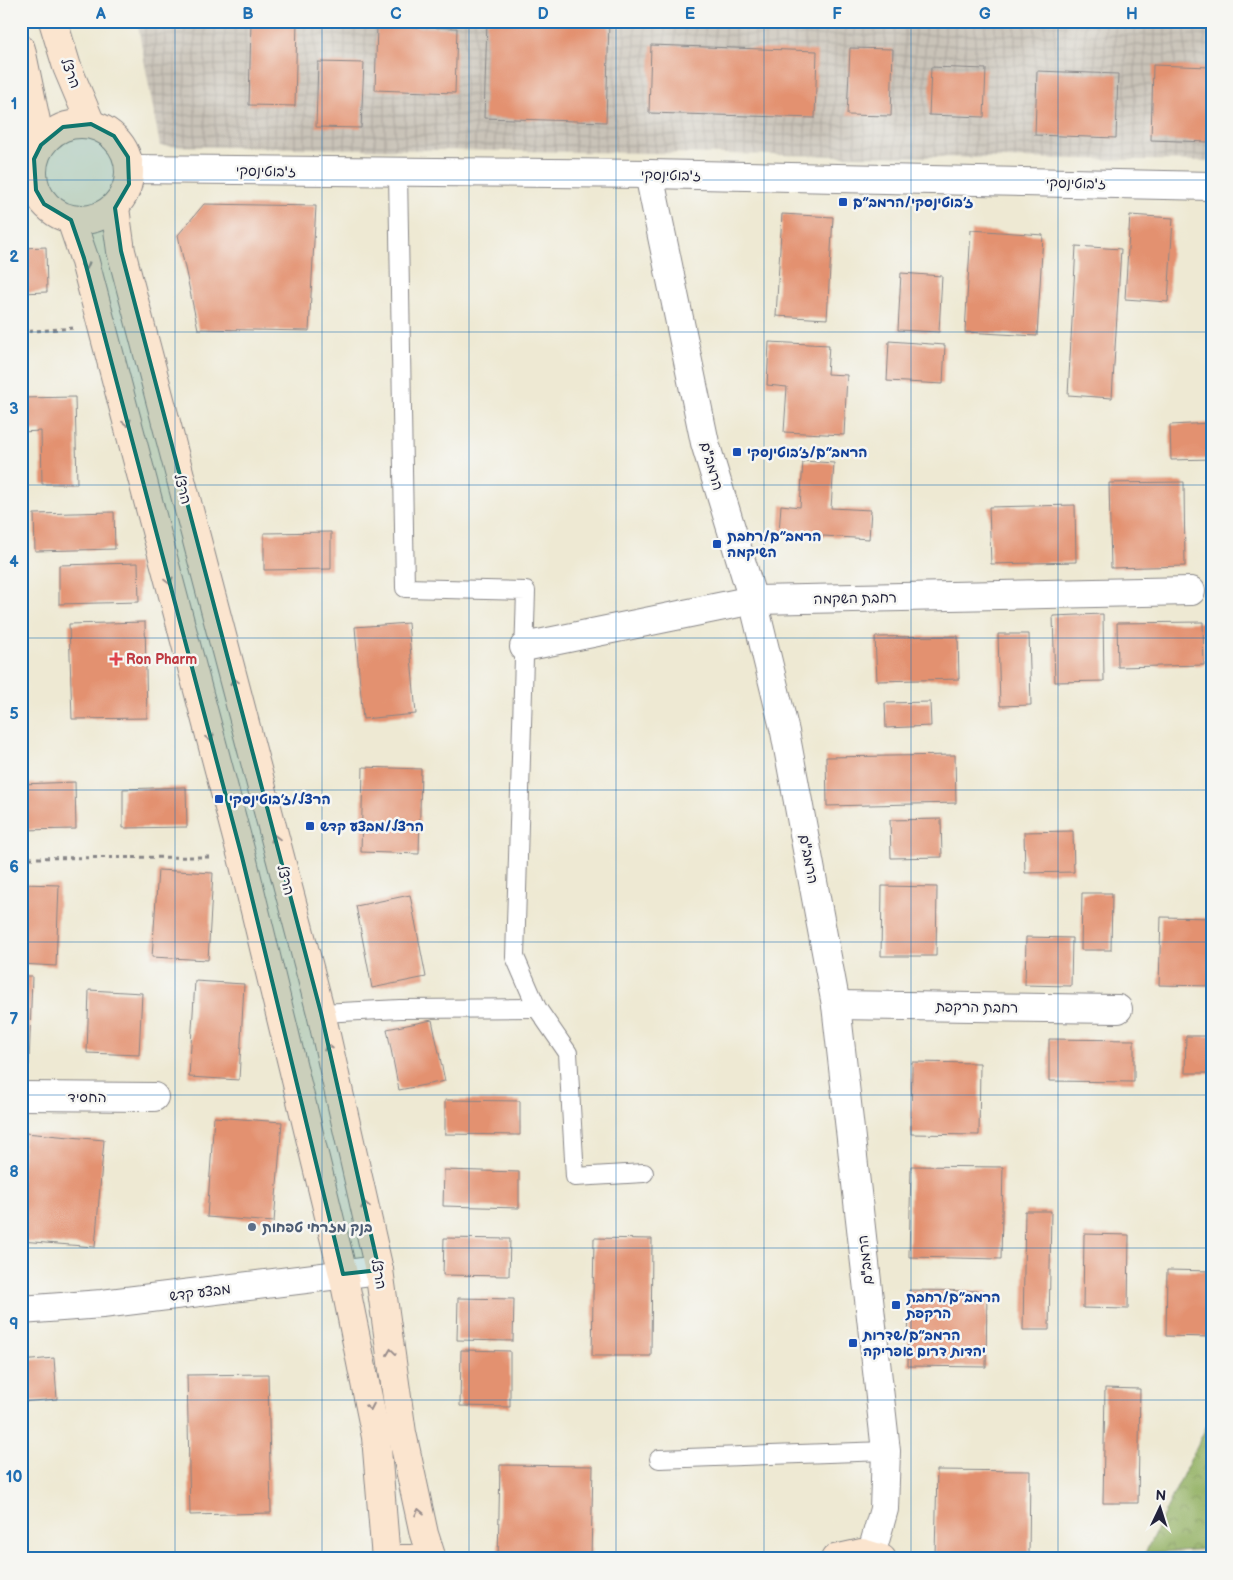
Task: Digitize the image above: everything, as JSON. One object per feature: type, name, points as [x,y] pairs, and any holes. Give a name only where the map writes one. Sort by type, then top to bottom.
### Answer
[{"type":"main road","name":"הרצל","points":[[53,21],[67,67],[91,124]]},
{"type":"main road","points":[[21,49],[41,145]]},
{"type":"main road","points":[[91,124],[103,129],[118,141],[128,157],[130,169],[129,184],[124,196],[115,208],[102,216],[87,221],[71,220],[56,214],[44,204],[36,190],[32,175],[34,159],[41,145],[50,134],[63,127],[91,124]]},
{"type":"main road","name":"הרצל","points":[[115,208],[121,251],[321,1013],[379,1270],[402,1433],[424,1534],[432,1559]]},
{"type":"main road","points":[[71,220],[82,252],[102,326],[242,857],[343,1274],[376,1437],[386,1559]]},
{"type":"main road","points":[[835,1559],[852,1554],[877,1557]]},
{"type":"main road","points":[[401,1559],[423,1559]]},
{"type":"street","name":"ז'בוטינסקי","points":[[130,169],[649,174],[1212,186]]},
{"type":"street","name":"הרמב\"ם","points":[[649,174],[705,443],[753,600],[785,732],[836,1005],[886,1451],[884,1509],[877,1557]]},
{"type":"street","name":"רחבת השקמה","points":[[524,647],[753,600],[1191,591]]},
{"type":"street","name":"רחבת הרקפת","points":[[836,1005],[1118,1009]]},
{"type":"street","name":"החסיד","points":[[21,1096],[154,1097]]},
{"type":"street","name":"מבצע קדש","points":[[21,1310],[102,1304],[379,1270]]},
{"type":"lane","points":[[398,172],[406,588],[526,591],[515,957],[537,1008],[568,1054],[574,1177],[644,1173]]},
{"type":"lane","points":[[321,1013],[400,1009],[537,1008]]},
{"type":"lane","points":[[659,1459],[886,1451]]},
{"type":"path","points":[[21,332],[102,326]]},
{"type":"path","points":[[21,858],[242,857]]},
{"type":"highlighted area","points":[[91,124],[103,129],[114,136],[128,157],[129,184],[115,208],[121,251],[321,1013],[379,1270],[343,1274],[242,857],[84,258],[71,220],[44,204],[36,190],[34,159],[41,145],[63,127]]},
{"type":"shaded area","points":[[137,21],[1212,21],[1212,161],[160,146]]},
{"type":"green space","points":[[1212,1415],[1212,1546],[1209,1549],[1145,1553]]},
{"type":"building","points":[[251,21],[297,21],[295,106],[249,105]]},
{"type":"building","points":[[487,21],[609,21],[606,122],[484,118]]},
{"type":"building","points":[[377,26],[457,28],[455,93],[375,90]]},
{"type":"building","points":[[651,45],[817,51],[815,118],[649,113]]},
{"type":"building","points":[[850,48],[893,49],[891,116],[847,115]]},
{"type":"building","points":[[318,62],[364,63],[361,128],[316,127]]},
{"type":"building","points":[[1153,65],[1210,67],[1208,142],[1151,140]]},
{"type":"building","points":[[931,67],[986,69],[984,117],[929,115]]},
{"type":"building","points":[[1037,71],[1118,74],[1116,138],[1035,135]]},
{"type":"building","points":[[204,204],[316,206],[309,331],[198,329],[178,235]]},
{"type":"building","points":[[782,214],[833,217],[827,319],[776,316]]},
{"type":"building","points":[[1130,215],[1173,218],[1168,302],[1125,299]]},
{"type":"building","points":[[971,230],[1043,235],[1037,336],[965,332]]},
{"type":"building","points":[[1076,246],[1121,249],[1112,398],[1068,395]]},
{"type":"building","points":[[46,247],[47,292],[21,293],[21,248]]},
{"type":"building","points":[[901,273],[942,276],[939,332],[898,330]]},
{"type":"building","points":[[889,341],[945,345],[943,384],[887,381]]},
{"type":"building","points":[[769,342],[829,345],[827,374],[847,375],[844,435],[784,432],[787,387],[767,385]]},
{"type":"building","points":[[75,397],[77,484],[42,484],[41,431],[21,432],[21,398]]},
{"type":"building","points":[[1212,423],[1212,459],[1171,460],[1170,425]]},
{"type":"building","points":[[803,461],[834,463],[831,508],[871,510],[869,539],[779,533],[781,505],[800,507]]},
{"type":"building","points":[[1184,482],[1185,566],[1111,568],[1109,483]]},
{"type":"building","points":[[1075,505],[1076,562],[991,564],[989,507]]},
{"type":"building","points":[[114,512],[115,549],[35,551],[34,514]]},
{"type":"building","points":[[331,532],[331,569],[264,570],[264,533]]},
{"type":"building","points":[[138,563],[139,602],[59,604],[59,565]]},
{"type":"building","points":[[1103,614],[1104,681],[1055,682],[1053,616]]},
{"type":"building","points":[[145,622],[147,718],[72,719],[69,624]]},
{"type":"building","points":[[1203,622],[1204,665],[1118,667],[1117,623]]},
{"type":"building","points":[[408,623],[416,714],[363,719],[355,627]]},
{"type":"building","points":[[998,634],[1029,634],[1031,705],[1000,706]]},
{"type":"building","points":[[958,636],[959,679],[877,681],[875,637]]},
{"type":"building","points":[[930,702],[931,726],[886,728],[885,703]]},
{"type":"building","points":[[955,755],[956,803],[827,806],[826,757]]},
{"type":"building","points":[[363,767],[421,769],[419,854],[361,852]]},
{"type":"building","points":[[75,782],[76,829],[21,830],[21,784]]},
{"type":"building","points":[[186,787],[187,827],[123,828],[123,789]]},
{"type":"building","points":[[941,819],[942,857],[891,858],[890,820]]},
{"type":"building","points":[[1073,831],[1074,872],[1025,873],[1024,832]]},
{"type":"building","points":[[158,870],[213,873],[208,960],[152,957]]},
{"type":"building","points":[[21,884],[59,885],[56,966],[21,964]]},
{"type":"building","points":[[882,886],[937,887],[936,956],[881,956]]},
{"type":"building","points":[[1082,893],[1112,893],[1111,950],[1081,950]]},
{"type":"building","points":[[410,895],[426,977],[372,988],[356,906]]},
{"type":"building","points":[[1161,917],[1212,918],[1212,986],[1159,985]]},
{"type":"building","points":[[1026,937],[1072,938],[1071,986],[1025,985]]},
{"type":"building","points":[[21,976],[32,976],[29,1065],[21,1064]]},
{"type":"building","points":[[195,981],[244,984],[239,1080],[189,1077]]},
{"type":"building","points":[[89,990],[142,993],[139,1055],[87,1053]]},
{"type":"building","points":[[432,1020],[445,1081],[399,1090],[387,1029]]},
{"type":"building","points":[[1186,1036],[1212,1036],[1212,1073],[1185,1073]]},
{"type":"building","points":[[1049,1039],[1134,1040],[1134,1082],[1049,1081]]},
{"type":"building","points":[[912,1062],[980,1063],[979,1135],[911,1134]]},
{"type":"building","points":[[445,1100],[520,1101],[520,1135],[445,1134]]},
{"type":"building","points":[[214,1117],[282,1122],[274,1222],[207,1217]]},
{"type":"building","points":[[25,1133],[104,1140],[95,1247],[21,1241],[21,1175]]},
{"type":"building","points":[[911,1166],[1003,1167],[1001,1259],[909,1257]]},
{"type":"building","points":[[444,1170],[519,1172],[519,1208],[443,1206]]},
{"type":"building","points":[[1025,1211],[1051,1211],[1049,1330],[1023,1330]]},
{"type":"building","points":[[1084,1234],[1129,1235],[1128,1309],[1083,1308]]},
{"type":"building","points":[[444,1238],[510,1239],[509,1276],[443,1275]]},
{"type":"building","points":[[594,1238],[652,1239],[651,1356],[592,1356]]},
{"type":"building","points":[[1167,1270],[1212,1271],[1212,1337],[1166,1336]]},
{"type":"building","points":[[909,1290],[987,1291],[986,1367],[908,1366]]},
{"type":"building","points":[[458,1298],[514,1299],[513,1341],[457,1340]]},
{"type":"building","points":[[461,1350],[510,1351],[510,1407],[460,1406]]},
{"type":"building","points":[[54,1358],[57,1399],[21,1402],[21,1361]]},
{"type":"building","points":[[268,1374],[271,1513],[190,1515],[187,1375]]},
{"type":"building","points":[[1105,1388],[1140,1389],[1138,1503],[1103,1503]]},
{"type":"building","points":[[500,1465],[593,1466],[591,1559],[498,1559]]},
{"type":"building","points":[[937,1470],[1030,1471],[1029,1557],[935,1555]]},
{"type":"place","name":"ז׳בוטינסקי/הרמב״ם","points":[[843,202]]},
{"type":"place","name":"הרמב״ם/ז׳בוטינסקי","points":[[737,452]]},
{"type":"place","name":"הרמב״ם/רחבת השיקמה","points":[[717,544]]},
{"type":"place","name":"Ron Pharm","points":[[116,659]]},
{"type":"place","name":"הרצל/ז׳בוטינסקי","points":[[219,799]]},
{"type":"place","name":"הרצל/מבצע קדש","points":[[310,826]]},
{"type":"place","name":"בנק מזרחי טפחות","points":[[252,1227]]},
{"type":"place","name":"הרמב״ם/רחבת הרקפת","points":[[896,1305]]},
{"type":"place","name":"הרמב״ם/שדרות יהדות דרום אפריקה","points":[[853,1343]]}]
